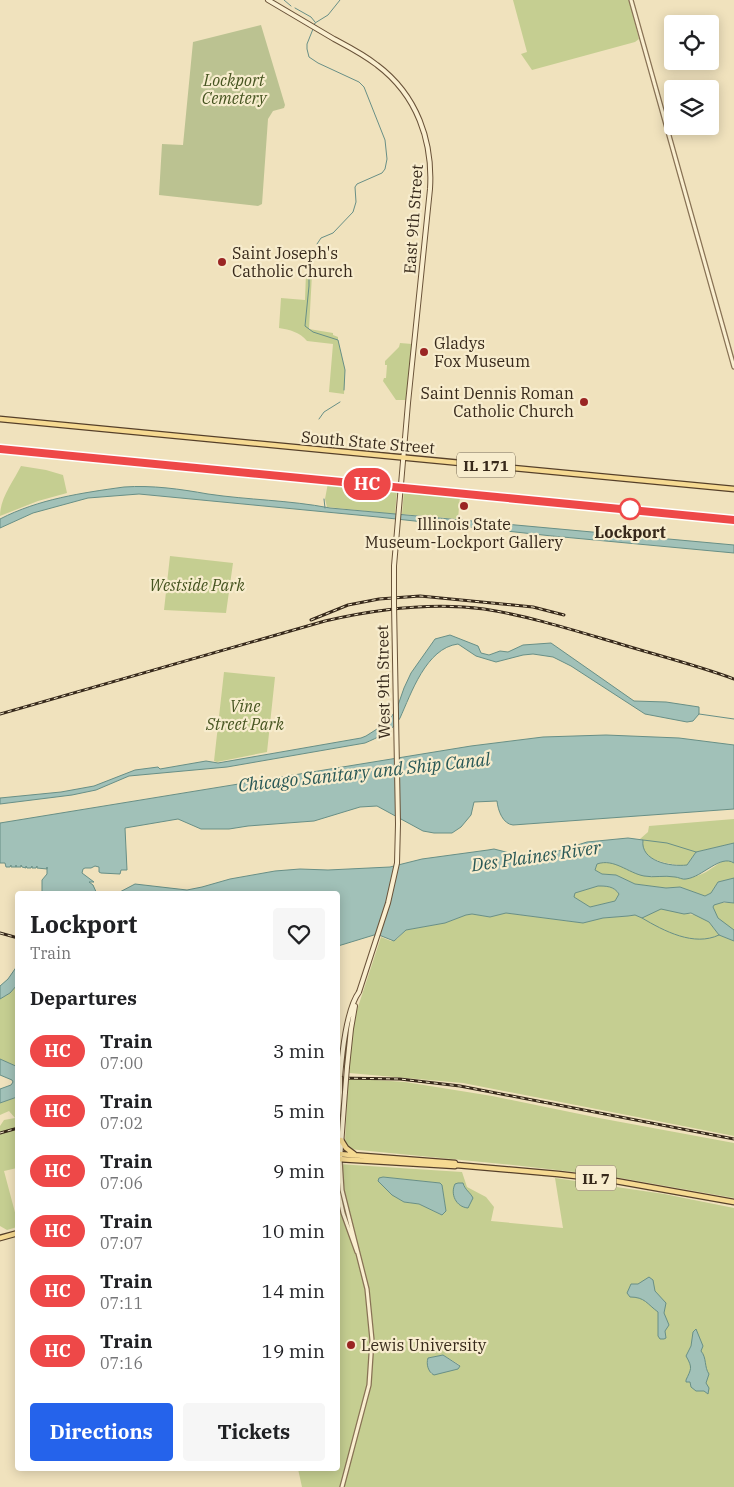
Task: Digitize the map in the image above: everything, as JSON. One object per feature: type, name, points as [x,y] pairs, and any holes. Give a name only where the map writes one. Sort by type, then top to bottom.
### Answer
[{"type":"main road","name":"East 9th Street","points":[[268,0],[378,65],[398,83],[413,105],[426,137],[430,158],[430,189],[404,458]]},
{"type":"main road","name":"South State Street","points":[[0,419],[734,489]]},
{"type":"main road","name":"West 9th Street","points":[[340,1092],[341,1067],[349,1018],[388,903],[396,862],[398,824],[394,566],[404,458]]},
{"type":"main road","name":"West 9th Street","points":[[340,1148],[351,1029],[359,992]]},
{"type":"main road","points":[[341,1140],[346,1148],[355,1154]]},
{"type":"main road","name":"IL 7","points":[[340,1156],[355,1154],[455,1163],[456,1165]]},
{"type":"main road","name":"IL 7","points":[[340,1156],[424,1165],[456,1165],[526,1170],[610,1180],[734,1202]]},
{"type":"main road","points":[[0,1238],[15,1233]]},
{"type":"street","points":[[631,0],[734,367]]},
{"type":"street","points":[[340,1167],[342,1190],[370,1305],[372,1330],[372,1357],[364,1410],[342,1487]]},
{"type":"street","points":[[340,1198],[357,1252]]},
{"type":"green space","points":[[513,0],[629,0],[639,39],[635,42],[532,70],[521,54],[527,52]]},
{"type":"green space","name":"Lockport Cemetery","points":[[261,25],[285,105],[284,108],[273,111],[268,119],[262,204],[258,206],[159,195],[162,144],[183,145],[193,42]]},
{"type":"green space","points":[[306,273],[312,274],[309,329],[333,333],[333,335],[338,337],[345,370],[344,394],[329,392],[333,344],[307,341],[298,333],[279,328],[281,298],[305,300]]},
{"type":"green space","points":[[400,343],[412,344],[406,400],[396,400],[383,381],[386,378],[387,365],[385,365],[385,361],[399,347]]},
{"type":"green space","points":[[21,466],[63,475],[67,493],[38,501],[0,516],[2,503]]},
{"type":"green space","points":[[328,483],[397,490],[395,514],[327,507],[325,499]]},
{"type":"green space","points":[[404,491],[460,496],[458,519],[402,514]]},
{"type":"green space","name":"Westside Park","points":[[170,556],[233,563],[226,613],[164,610]]},
{"type":"green space","name":"Vine Street Park","points":[[224,672],[275,677],[267,752],[214,761]]},
{"type":"green space","points":[[734,819],[734,843],[696,852],[687,865],[655,860],[647,855],[643,846],[643,840],[640,839],[648,832],[649,826]]},
{"type":"green space","points":[[729,860],[734,863],[734,878],[718,882],[711,893],[705,896],[680,887],[666,888],[635,884],[616,875],[602,874],[595,870],[597,864],[611,863],[645,876],[688,878],[702,874]]},
{"type":"green space","points":[[598,886],[615,889],[619,894],[615,901],[590,907],[574,897],[575,893]]},
{"type":"green space","points":[[734,903],[734,930],[721,921],[714,911],[714,905]]},
{"type":"green space","points":[[665,908],[680,913],[696,915],[709,922],[719,935],[734,941],[734,1136],[463,1083],[349,1073],[352,1035],[357,1010],[381,937],[391,941],[397,939],[406,930],[445,923],[472,914],[490,917],[506,913],[583,923],[603,918],[635,915],[642,918],[657,909]]},
{"type":"green space","points":[[15,987],[15,1066],[0,1059],[0,999]]},
{"type":"green space","points":[[348,1079],[405,1082],[492,1096],[734,1143],[734,1198],[609,1176],[349,1149],[345,1143]]},
{"type":"green space","points":[[15,1098],[15,1118],[9,1111],[0,1115],[0,1103]]},
{"type":"green space","points":[[15,1118],[15,1168],[4,1171],[15,1212],[15,1228],[7,1230],[0,1226],[0,1126],[4,1120]]},
{"type":"green space","points":[[340,1164],[462,1172],[467,1187],[486,1197],[494,1207],[491,1221],[563,1228],[555,1178],[664,1194],[734,1208],[734,1487],[302,1487],[298,1471],[340,1471]],"holes":[[[383,1177],[440,1183],[442,1185],[446,1211],[442,1215],[419,1204],[404,1202],[388,1191]],[[443,1355],[460,1365],[458,1369],[431,1374],[427,1363],[428,1358]]]},
{"type":"water","points":[[124,487],[166,488],[330,508],[734,545],[734,553],[139,494],[88,498],[33,513],[0,528],[0,519],[30,506],[76,494]]},
{"type":"water","points":[[450,635],[478,646],[481,653],[489,655],[500,651],[508,652],[523,645],[551,643],[634,701],[666,702],[699,707],[699,714],[693,721],[687,722],[645,714],[571,666],[553,657],[533,654],[496,662],[476,656],[458,644],[447,647],[428,663],[394,726],[380,736],[365,743],[227,767],[129,776],[96,790],[0,804],[0,798],[61,792],[94,786],[135,770],[158,767],[160,769],[206,761],[218,763],[361,738],[388,722],[397,708],[411,673],[435,639]]},
{"type":"water","name":"Chicago Sanitary and Ship Canal","points":[[606,735],[679,738],[734,745],[734,809],[513,825],[506,822],[502,816],[497,801],[474,802],[471,815],[461,827],[452,833],[423,831],[377,806],[360,807],[314,821],[229,829],[201,829],[178,819],[125,828],[127,870],[121,870],[120,874],[101,873],[99,872],[99,867],[95,866],[83,869],[82,873],[94,882],[89,882],[96,891],[42,891],[42,880],[47,874],[47,869],[37,868],[37,866],[36,868],[32,868],[32,866],[27,868],[26,866],[26,868],[21,865],[21,867],[11,867],[11,865],[6,867],[5,863],[0,863],[0,823],[471,746],[543,737]]},
{"type":"water","points":[[628,838],[643,840],[643,847],[651,858],[665,864],[687,865],[696,852],[734,843],[734,863],[723,861],[686,879],[671,876],[644,876],[609,863],[597,864],[595,870],[602,874],[616,875],[635,884],[666,888],[680,887],[705,896],[711,893],[718,882],[734,878],[734,903],[724,902],[713,907],[718,918],[734,930],[734,941],[719,935],[709,922],[691,913],[684,914],[661,909],[642,918],[635,915],[603,918],[583,923],[506,913],[490,917],[472,914],[445,923],[406,930],[394,941],[374,935],[340,945],[340,891],[122,891],[135,884],[187,890],[230,879],[275,871],[390,867],[422,859],[494,849],[533,859],[587,842]],"holes":[[[598,886],[610,887],[619,894],[615,901],[590,907],[574,897],[575,893]]]},
{"type":"water","points":[[15,969],[15,987],[0,999],[0,986]]},
{"type":"water","points":[[0,1059],[15,1066],[15,1098],[0,1103],[0,1089],[11,1085],[13,1082],[0,1075]]},
{"type":"water","points":[[379,1178],[440,1183],[442,1185],[446,1211],[442,1215],[419,1204],[404,1202],[392,1195],[378,1181]]},
{"type":"water","points":[[463,1183],[473,1198],[468,1208],[457,1203],[455,1199],[453,1192],[455,1184]]},
{"type":"water","points":[[649,1277],[653,1280],[655,1291],[666,1303],[664,1313],[669,1325],[665,1331],[666,1338],[664,1339],[660,1339],[658,1336],[658,1312],[643,1300],[630,1297],[627,1293],[631,1284],[638,1284]]},
{"type":"water","points":[[696,1329],[703,1346],[701,1351],[709,1374],[706,1383],[709,1388],[708,1394],[704,1391],[696,1391],[691,1387],[690,1382],[686,1382],[690,1363],[686,1356],[691,1346],[693,1332]]},
{"type":"water","points":[[443,1355],[460,1366],[458,1369],[434,1375],[428,1368],[428,1358]]},
{"type":"waterway","points":[[284,0],[291,6]]},
{"type":"waterway","points":[[314,25],[328,15],[340,0]]},
{"type":"waterway","points":[[295,8],[311,17],[315,22]]},
{"type":"waterway","points":[[313,29],[307,44],[309,57],[359,82],[364,87],[385,140],[387,159],[382,173],[357,184],[355,187],[356,202],[353,212],[333,233],[321,238],[317,244]]},
{"type":"waterway","points":[[309,258],[309,286],[305,326],[313,332],[338,340],[345,370],[344,390]]},
{"type":"waterway","points":[[319,419],[324,412],[340,402]]},
{"type":"waterway","points":[[324,499],[325,508]]},
{"type":"waterway","points":[[699,714],[734,719]]},
{"type":"waterway","points":[[643,840],[667,843],[696,852]]},
{"type":"waterway","points":[[642,918],[679,936],[700,939],[719,935]]},
{"type":"railway","points":[[0,449],[734,520]]},
{"type":"railway","points":[[311,620],[348,605],[379,599],[420,596],[533,607],[564,615]]},
{"type":"railway","points":[[0,714],[325,621],[384,610],[444,606],[484,609],[518,615],[734,679]]},
{"type":"railway","points":[[0,933],[15,937]]},
{"type":"railway","points":[[340,1078],[400,1079],[460,1086],[734,1139]]},
{"type":"railway","points":[[0,1133],[15,1129]]},
{"type":"train","name":"HC","points":[[0,449],[734,520]]},
{"type":"place","name":"Saint Joseph's Catholic Church","points":[[222,262]]},
{"type":"place","name":"Gladys Fox Museum","points":[[424,352]]},
{"type":"place","name":"Saint Dennis Roman Catholic Church","points":[[584,402]]},
{"type":"place","name":"Illinois State Museum-Lockport Gallery","points":[[464,506]]},
{"type":"place","name":"Lockport","points":[[630,509]]},
{"type":"place","name":"Lewis University","points":[[351,1345]]},
{"type":"water label","name":"Des Plaines River","points":[[536,856]]}]
